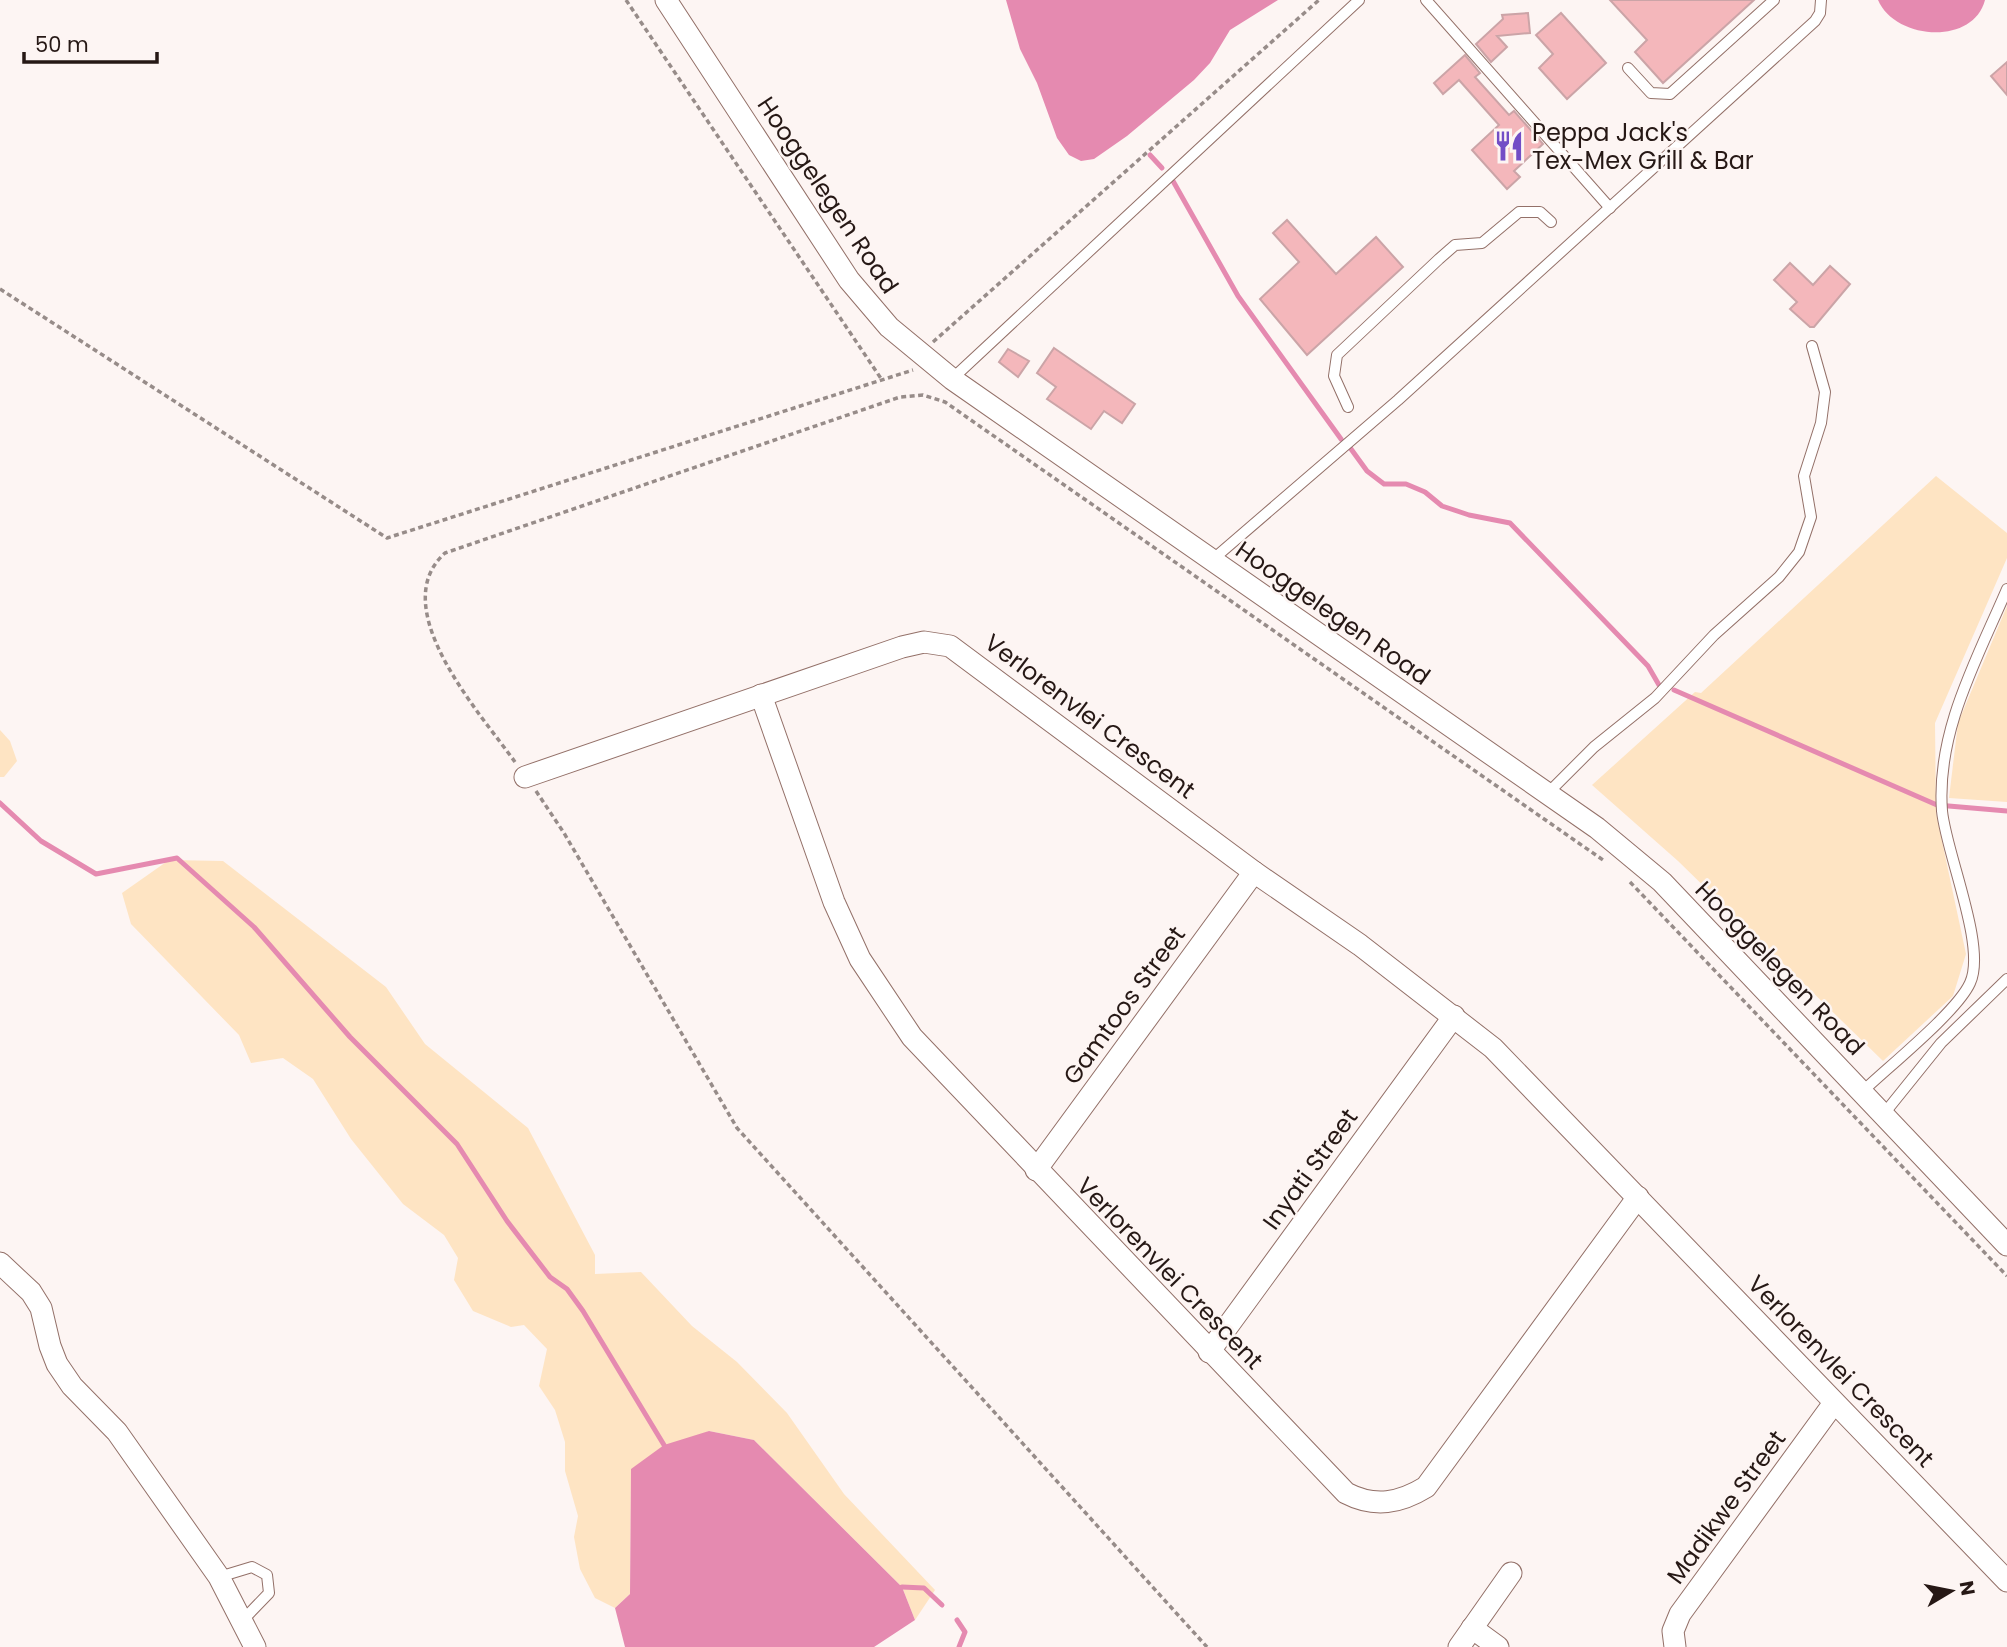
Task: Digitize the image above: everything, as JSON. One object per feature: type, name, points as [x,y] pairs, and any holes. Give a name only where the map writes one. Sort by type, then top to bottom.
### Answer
[{"type":"street","name":"Hooggelegen Road","points":[[666,0],[849,280],[889,327],[952,379],[1597,828],[1662,882],[2007,1245]]},
{"type":"street","name":"Verlorenvlei Crescent","points":[[525,776],[902,647],[924,642],[950,646],[1254,872],[1360,945],[1454,1016],[1534,1088],[2007,1581]]},
{"type":"street","name":"Verlorenvlei Crescent","points":[[761,695],[834,902],[860,959],[912,1037],[1346,1493],[1374,1503],[1403,1499],[1426,1487],[1637,1197]]},
{"type":"street","name":"Gamtoos Street","points":[[1036,1170],[1254,872]]},
{"type":"street","name":"Inyati Street","points":[[1209,1352],[1454,1016]]},
{"type":"street","points":[[0,1263],[31,1292],[41,1308],[50,1346],[72,1386],[117,1432],[219,1577],[255,1647]]},
{"type":"street","name":"Madikwe Street","points":[[1675,1647],[1673,1631],[1680,1614],[1834,1403]]},
{"type":"street","points":[[1459,1647],[1511,1573]]},
{"type":"street","points":[[1472,1628],[1498,1647]]},
{"type":"lane","points":[[952,379],[1359,0]]},
{"type":"lane","points":[[1426,0],[1610,208]]},
{"type":"lane","points":[[1628,68],[1651,93],[1670,94],[1774,0]]},
{"type":"lane","points":[[1211,561],[1398,400],[1815,21],[1821,13],[1821,0]]},
{"type":"lane","points":[[1348,407],[1334,376],[1337,355],[1419,277],[1455,245],[1482,243],[1519,212],[1540,212],[1551,222]]},
{"type":"lane","points":[[1547,794],[1604,739],[1655,698],[1714,635],[1779,577],[1799,552],[1811,517],[1804,475],[1821,423],[1825,392],[1819,363],[1812,346]]},
{"type":"lane","points":[[1862,1092],[1962,997],[1974,972],[1965,908],[1942,812],[1942,797],[1951,721],[2007,589]]},
{"type":"lane","points":[[1883,1115],[1941,1043],[2007,979]]},
{"type":"lane","points":[[219,1577],[252,1567],[267,1575],[269,1593],[243,1620]]},
{"type":"path","points":[[626,0],[882,380]]},
{"type":"path","points":[[0,289],[387,538],[882,380],[926,359],[1319,0]]},
{"type":"path","points":[[1208,1647],[737,1128],[564,833],[440,656],[424,599],[426,579],[436,560],[455,548],[900,397],[923,395],[945,402],[1609,865]]},
{"type":"path","points":[[1621,873],[2007,1276]]},
{"type":"shaded area","points":[[1006,0],[1278,0],[1230,30],[1210,63],[1194,80],[1127,136],[1094,159],[1081,161],[1069,155],[1057,138],[1037,83],[1020,49]]},
{"type":"shaded area","points":[[1878,0],[1985,0],[1978,15],[1966,25],[1950,31],[1933,32],[1916,30],[1900,23],[1887,13]]},
{"type":"shaded area","points":[[1936,476],[2007,533],[2007,558],[1935,723],[1936,813],[1966,954],[1953,996],[1883,1061],[1678,861],[1592,785],[1695,692],[1701,693]]},
{"type":"shaded area","points":[[2007,606],[2007,802],[1949,798],[1958,723]]},
{"type":"shaded area","points":[[0,730],[10,741],[17,761],[4,777],[0,777]]},
{"type":"shaded area","points":[[169,860],[223,861],[386,987],[425,1044],[528,1128],[595,1255],[595,1274],[641,1272],[692,1326],[737,1362],[787,1413],[844,1494],[935,1590],[915,1620],[902,1587],[754,1440],[709,1431],[631,1469],[630,1594],[615,1608],[595,1598],[580,1569],[574,1537],[578,1516],[565,1471],[565,1442],[555,1410],[539,1386],[547,1349],[524,1325],[511,1327],[473,1311],[454,1280],[458,1258],[444,1235],[403,1204],[351,1139],[313,1079],[283,1058],[251,1063],[239,1035],[131,924],[122,893]]},
{"type":"shaded area","points":[[709,1431],[754,1440],[902,1587],[915,1620],[874,1647],[625,1647],[615,1608],[630,1594],[631,1469],[664,1445]]},
{"type":"building","points":[[1610,0],[1754,0],[1663,83],[1635,52],[1647,40]]},
{"type":"building","points":[[1528,13],[1530,33],[1497,36],[1507,47],[1491,62],[1476,44],[1503,19],[1502,15]]},
{"type":"building","points":[[1561,13],[1606,63],[1567,99],[1539,68],[1553,54],[1536,35]]},
{"type":"building","name":"Peppa Jack's Tex-Mex Grill & Bar","points":[[1465,55],[1480,73],[1475,77],[1509,115],[1514,111],[1543,144],[1514,171],[1520,177],[1507,189],[1472,150],[1499,125],[1459,80],[1443,94],[1434,83]]},
{"type":"building","points":[[2007,62],[2007,95],[1991,76]]},
{"type":"building","points":[[1287,220],[1336,274],[1376,237],[1403,267],[1307,355],[1260,299],[1299,262],[1273,233]]},
{"type":"building","points":[[1790,263],[1813,285],[1830,266],[1850,284],[1814,327],[1810,327],[1790,309],[1797,302],[1774,280]]},
{"type":"building","points":[[1054,348],[1135,404],[1122,423],[1104,411],[1091,429],[1047,399],[1056,387],[1037,373]]},
{"type":"building","points":[[1008,349],[1029,361],[1018,377],[999,362]]},
{"type":"waterway","points":[[1150,155],[1162,168]]},
{"type":"waterway","points":[[1173,181],[1238,296],[1341,439]]},
{"type":"waterway","points":[[1351,449],[1367,471],[1384,484],[1406,484],[1425,492],[1442,506],[1469,515],[1510,523],[1648,666],[1659,685]]},
{"type":"waterway","points":[[1674,690],[1937,805],[2007,811]]},
{"type":"waterway","points":[[0,803],[41,841],[96,874],[177,858],[254,927],[350,1037],[457,1144],[507,1221],[550,1277],[567,1289],[583,1311],[664,1445]]},
{"type":"waterway","points":[[902,1587],[924,1588],[942,1605]]},
{"type":"waterway","points":[[957,1620],[965,1632],[959,1647]]},
{"type":"place","name":"Peppa Jack's Tex-Mex Grill & Bar","points":[[1509,146]]}]
